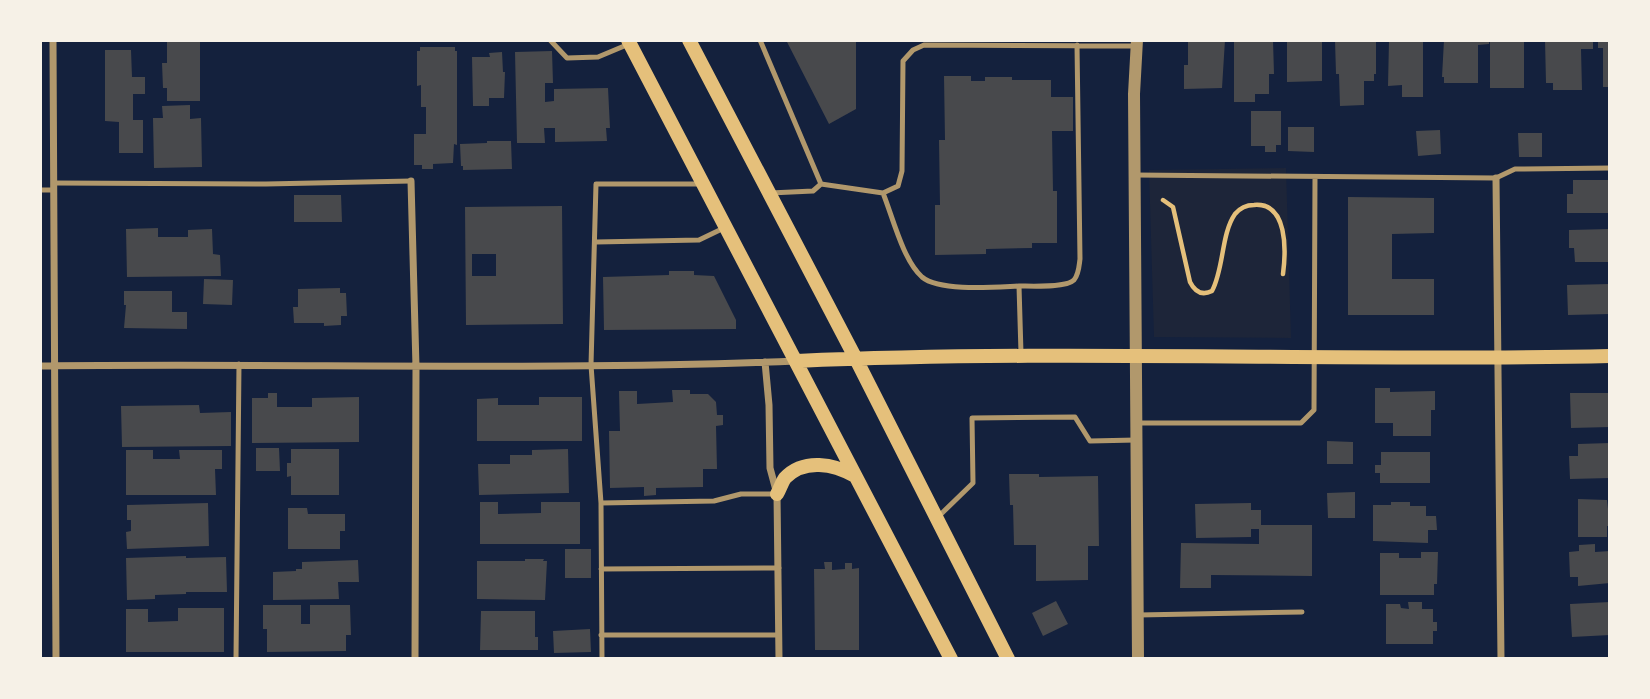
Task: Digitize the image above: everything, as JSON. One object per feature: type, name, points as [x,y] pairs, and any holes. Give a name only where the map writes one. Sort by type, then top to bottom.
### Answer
[{"type":"main road","points":[[689,40],[856,359],[1008,659]]},
{"type":"main road","points":[[628,42],[951,659]]},
{"type":"main road","points":[[797,361],[1021,356],[1497,359],[1610,356]]},
{"type":"main road","points":[[777,494],[785,478],[801,468],[820,464],[839,467],[856,476]]},
{"type":"street","points":[[53,40],[56,659]]},
{"type":"street","points":[[1137,43],[1134,93],[1138,659]]},
{"type":"street","points":[[1496,178],[1501,659]]},
{"type":"street","points":[[411,181],[416,367],[415,659]]},
{"type":"street","points":[[40,366],[239,364],[416,367],[797,361]]},
{"type":"street","points":[[765,362],[770,468],[777,494],[779,659]]},
{"type":"lane","points":[[550,40],[567,58],[598,57],[628,42]]},
{"type":"lane","points":[[760,40],[821,184]]},
{"type":"lane","points":[[769,193],[813,191],[821,184],[883,193],[898,186],[902,171],[903,61],[913,50],[924,45],[1077,46],[1137,43]]},
{"type":"lane","points":[[883,193],[909,261],[924,278],[944,285],[1019,286],[1067,284],[1074,280],[1080,258],[1077,46]]},
{"type":"lane","points":[[1135,175],[1496,178],[1515,169],[1610,168]]},
{"type":"lane","points":[[1137,423],[1301,423],[1314,410],[1315,177]]},
{"type":"lane","points":[[40,190],[54,187],[411,181]]},
{"type":"lane","points":[[601,659],[601,503],[591,365],[596,184],[704,184]]},
{"type":"lane","points":[[596,242],[699,240],[727,227]]},
{"type":"lane","points":[[1019,286],[1021,356]]},
{"type":"lane","points":[[236,659],[239,364]]},
{"type":"lane","points":[[937,518],[972,482],[972,418],[1074,417],[1090,441],[1137,440]]},
{"type":"lane","points":[[601,503],[714,501],[741,494],[777,494]]},
{"type":"lane","points":[[601,569],[779,568]]},
{"type":"lane","points":[[1138,615],[1302,612]]},
{"type":"lane","points":[[601,635],[778,635]]},
{"type":"path","points":[[1163,200],[1173,207],[1191,282],[1199,293],[1212,292],[1217,283],[1229,228],[1235,215],[1242,208],[1251,205],[1270,208],[1276,214],[1284,237],[1283,274]]},
{"type":"shaded area","points":[[1286,168],[1291,338],[1154,337],[1149,170]]},
{"type":"building","points":[[167,40],[200,40],[200,101],[167,101],[167,88],[163,88],[162,63],[167,63]]},
{"type":"building","points":[[786,40],[856,40],[856,109],[829,124]]},
{"type":"building","points":[[1188,40],[1225,40],[1222,88],[1184,89]]},
{"type":"building","points":[[1234,40],[1273,40],[1274,74],[1269,74],[1269,94],[1255,94],[1255,102],[1234,102]]},
{"type":"building","points":[[1287,40],[1322,40],[1322,81],[1287,82]]},
{"type":"building","points":[[1335,40],[1376,40],[1376,74],[1374,81],[1364,81],[1364,105],[1340,106]]},
{"type":"building","points":[[1389,40],[1423,40],[1423,97],[1402,97],[1402,85],[1388,86]]},
{"type":"building","points":[[1444,40],[1489,40],[1489,44],[1478,45],[1478,83],[1444,83]]},
{"type":"building","points":[[1490,40],[1524,40],[1524,88],[1490,88]]},
{"type":"building","points":[[1545,40],[1593,40],[1593,49],[1581,49],[1582,90],[1553,90],[1553,83],[1546,83]]},
{"type":"building","points":[[1598,40],[1610,40],[1610,87],[1603,87],[1603,48],[1598,48]]},
{"type":"building","points":[[420,47],[455,47],[457,51],[457,145],[454,144],[453,163],[433,164],[433,169],[422,169],[422,165],[414,165],[414,134],[426,134],[426,107],[421,107],[421,85],[417,86],[417,51],[420,51]]},
{"type":"building","points":[[105,50],[131,50],[132,77],[145,77],[145,94],[133,94],[133,120],[143,120],[143,153],[119,153],[119,122],[105,121]]},
{"type":"building","points":[[552,51],[553,83],[545,83],[545,102],[554,101],[554,89],[608,88],[610,128],[606,128],[607,141],[555,142],[555,128],[544,128],[545,143],[517,143],[515,52]]},
{"type":"building","points":[[502,52],[505,72],[504,98],[489,98],[489,106],[473,106],[472,57],[490,57],[489,53]]},
{"type":"building","points":[[944,76],[971,76],[971,81],[985,81],[985,77],[1051,80],[1051,97],[1073,97],[1073,131],[1052,131],[1053,191],[1057,191],[1057,243],[1032,243],[1032,248],[986,249],[986,254],[935,255],[935,205],[940,205],[939,140],[945,140]]},
{"type":"building","points":[[190,105],[190,119],[201,118],[202,167],[154,168],[153,118],[163,118],[162,106]]},
{"type":"building","points":[[1251,111],[1281,111],[1281,145],[1276,145],[1276,152],[1265,152],[1265,146],[1251,146]]},
{"type":"building","points":[[1288,127],[1314,127],[1314,152],[1288,151]]},
{"type":"building","points":[[1440,130],[1441,154],[1418,156],[1416,131]]},
{"type":"building","points":[[1518,133],[1542,133],[1542,157],[1519,157]]},
{"type":"building","points":[[511,141],[512,169],[463,170],[460,144]]},
{"type":"building","points":[[1573,180],[1610,180],[1610,213],[1567,213],[1567,194],[1573,194]]},
{"type":"building","points":[[294,195],[341,195],[342,222],[294,222]]},
{"type":"building","points":[[1348,197],[1434,198],[1434,233],[1392,234],[1392,279],[1434,279],[1434,315],[1348,315]]},
{"type":"building","points":[[562,206],[563,324],[466,325],[465,207]],"holes":[[[472,254],[496,254],[496,276],[472,276]]]},
{"type":"building","points":[[158,228],[158,237],[188,237],[188,230],[212,229],[213,254],[220,255],[221,276],[127,277],[126,229]]},
{"type":"building","points":[[1610,229],[1610,262],[1575,262],[1574,248],[1569,248],[1569,230]]},
{"type":"building","points":[[669,271],[694,271],[694,275],[714,276],[736,320],[736,329],[604,330],[603,277],[669,275]]},
{"type":"building","points":[[204,279],[233,280],[232,305],[203,304]]},
{"type":"building","points":[[1610,284],[1610,314],[1568,315],[1567,285]]},
{"type":"building","points":[[340,288],[340,293],[346,293],[347,316],[341,316],[341,325],[294,323],[293,307],[298,307],[298,289]]},
{"type":"building","points":[[124,291],[172,291],[172,312],[187,312],[187,329],[124,328]]},
{"type":"building","points":[[1375,388],[1390,388],[1390,392],[1435,391],[1435,410],[1431,410],[1431,436],[1393,436],[1393,423],[1375,423]]},
{"type":"building","points":[[672,390],[708,394],[716,402],[717,415],[723,415],[723,425],[716,426],[717,469],[703,469],[703,487],[656,488],[656,495],[644,496],[644,487],[610,488],[609,431],[620,431],[619,391],[637,391],[637,404],[673,402]]},
{"type":"building","points":[[268,393],[277,393],[277,407],[312,407],[312,398],[359,397],[359,442],[252,443],[252,398],[268,398]]},
{"type":"building","points":[[1570,393],[1610,393],[1610,427],[1571,428]]},
{"type":"building","points":[[539,397],[582,397],[582,441],[477,441],[477,399],[498,398],[498,405],[539,405]]},
{"type":"building","points":[[199,405],[200,413],[231,412],[231,446],[122,447],[121,406]]},
{"type":"building","points":[[1327,441],[1353,442],[1353,464],[1327,464]]},
{"type":"building","points":[[1610,443],[1610,478],[1570,479],[1569,456],[1578,456],[1578,444]]},
{"type":"building","points":[[256,448],[279,448],[280,471],[256,471]]},
{"type":"building","points":[[291,449],[339,449],[339,495],[291,495],[291,476],[287,477],[287,463],[291,463]]},
{"type":"building","points":[[568,449],[569,493],[479,495],[478,464],[510,464],[510,455],[532,455],[532,450]]},
{"type":"building","points":[[126,450],[153,450],[153,459],[180,459],[179,450],[222,450],[222,469],[215,469],[216,495],[126,495]]},
{"type":"building","points":[[1381,452],[1430,452],[1430,483],[1380,483],[1380,473],[1375,473],[1375,465],[1381,465]]},
{"type":"building","points":[[1009,474],[1039,474],[1039,477],[1098,476],[1099,546],[1088,546],[1088,580],[1036,581],[1036,545],[1014,545]]},
{"type":"building","points":[[1355,492],[1355,518],[1328,518],[1327,493]]},
{"type":"building","points":[[1578,499],[1607,500],[1610,526],[1607,526],[1607,537],[1578,537]]},
{"type":"building","points":[[480,502],[498,502],[498,514],[541,513],[541,502],[580,502],[580,544],[480,544]]},
{"type":"building","points":[[1391,502],[1410,502],[1410,506],[1426,506],[1426,516],[1436,516],[1437,530],[1428,530],[1428,543],[1373,541],[1373,505],[1391,505]]},
{"type":"building","points":[[208,503],[209,546],[127,549],[126,532],[131,531],[131,520],[127,520],[127,505]]},
{"type":"building","points":[[1251,503],[1251,510],[1261,510],[1261,525],[1312,525],[1312,576],[1211,575],[1211,588],[1180,588],[1181,543],[1259,544],[1259,529],[1251,529],[1251,537],[1196,538],[1195,504]]},
{"type":"building","points":[[288,508],[307,508],[308,514],[345,514],[345,531],[340,531],[340,549],[288,549]]},
{"type":"building","points":[[1595,544],[1595,552],[1610,551],[1610,583],[1578,586],[1578,577],[1570,577],[1569,552],[1579,551],[1579,545]]},
{"type":"building","points":[[565,549],[591,549],[591,578],[565,578]]},
{"type":"building","points":[[1421,552],[1438,552],[1434,595],[1380,595],[1380,553],[1399,553],[1399,558],[1421,558]]},
{"type":"building","points":[[226,557],[227,592],[186,592],[155,595],[155,599],[127,600],[126,558]]},
{"type":"building","points":[[358,560],[359,582],[338,582],[339,599],[273,600],[273,572],[302,569],[302,562]]},
{"type":"building","points":[[477,561],[547,561],[545,600],[477,599]]},
{"type":"building","points":[[824,562],[832,562],[832,570],[845,569],[845,563],[852,563],[852,569],[859,568],[859,650],[815,650],[814,569],[825,569]]},
{"type":"building","points":[[1056,601],[1068,624],[1043,636],[1032,613]]},
{"type":"building","points":[[1408,602],[1422,602],[1422,609],[1433,609],[1433,622],[1437,622],[1437,631],[1433,631],[1433,644],[1386,644],[1386,604],[1400,604],[1401,608],[1409,609]]},
{"type":"building","points":[[1610,602],[1610,635],[1572,637],[1570,604]]},
{"type":"building","points":[[263,605],[301,605],[301,624],[310,624],[310,605],[350,605],[351,635],[346,635],[346,651],[267,652]]},
{"type":"building","points":[[178,608],[224,608],[224,652],[126,652],[126,609],[148,609],[148,622],[178,621]]},
{"type":"building","points":[[481,611],[535,611],[538,650],[480,650]]},
{"type":"building","points":[[590,629],[591,652],[554,653],[553,631]]}]
